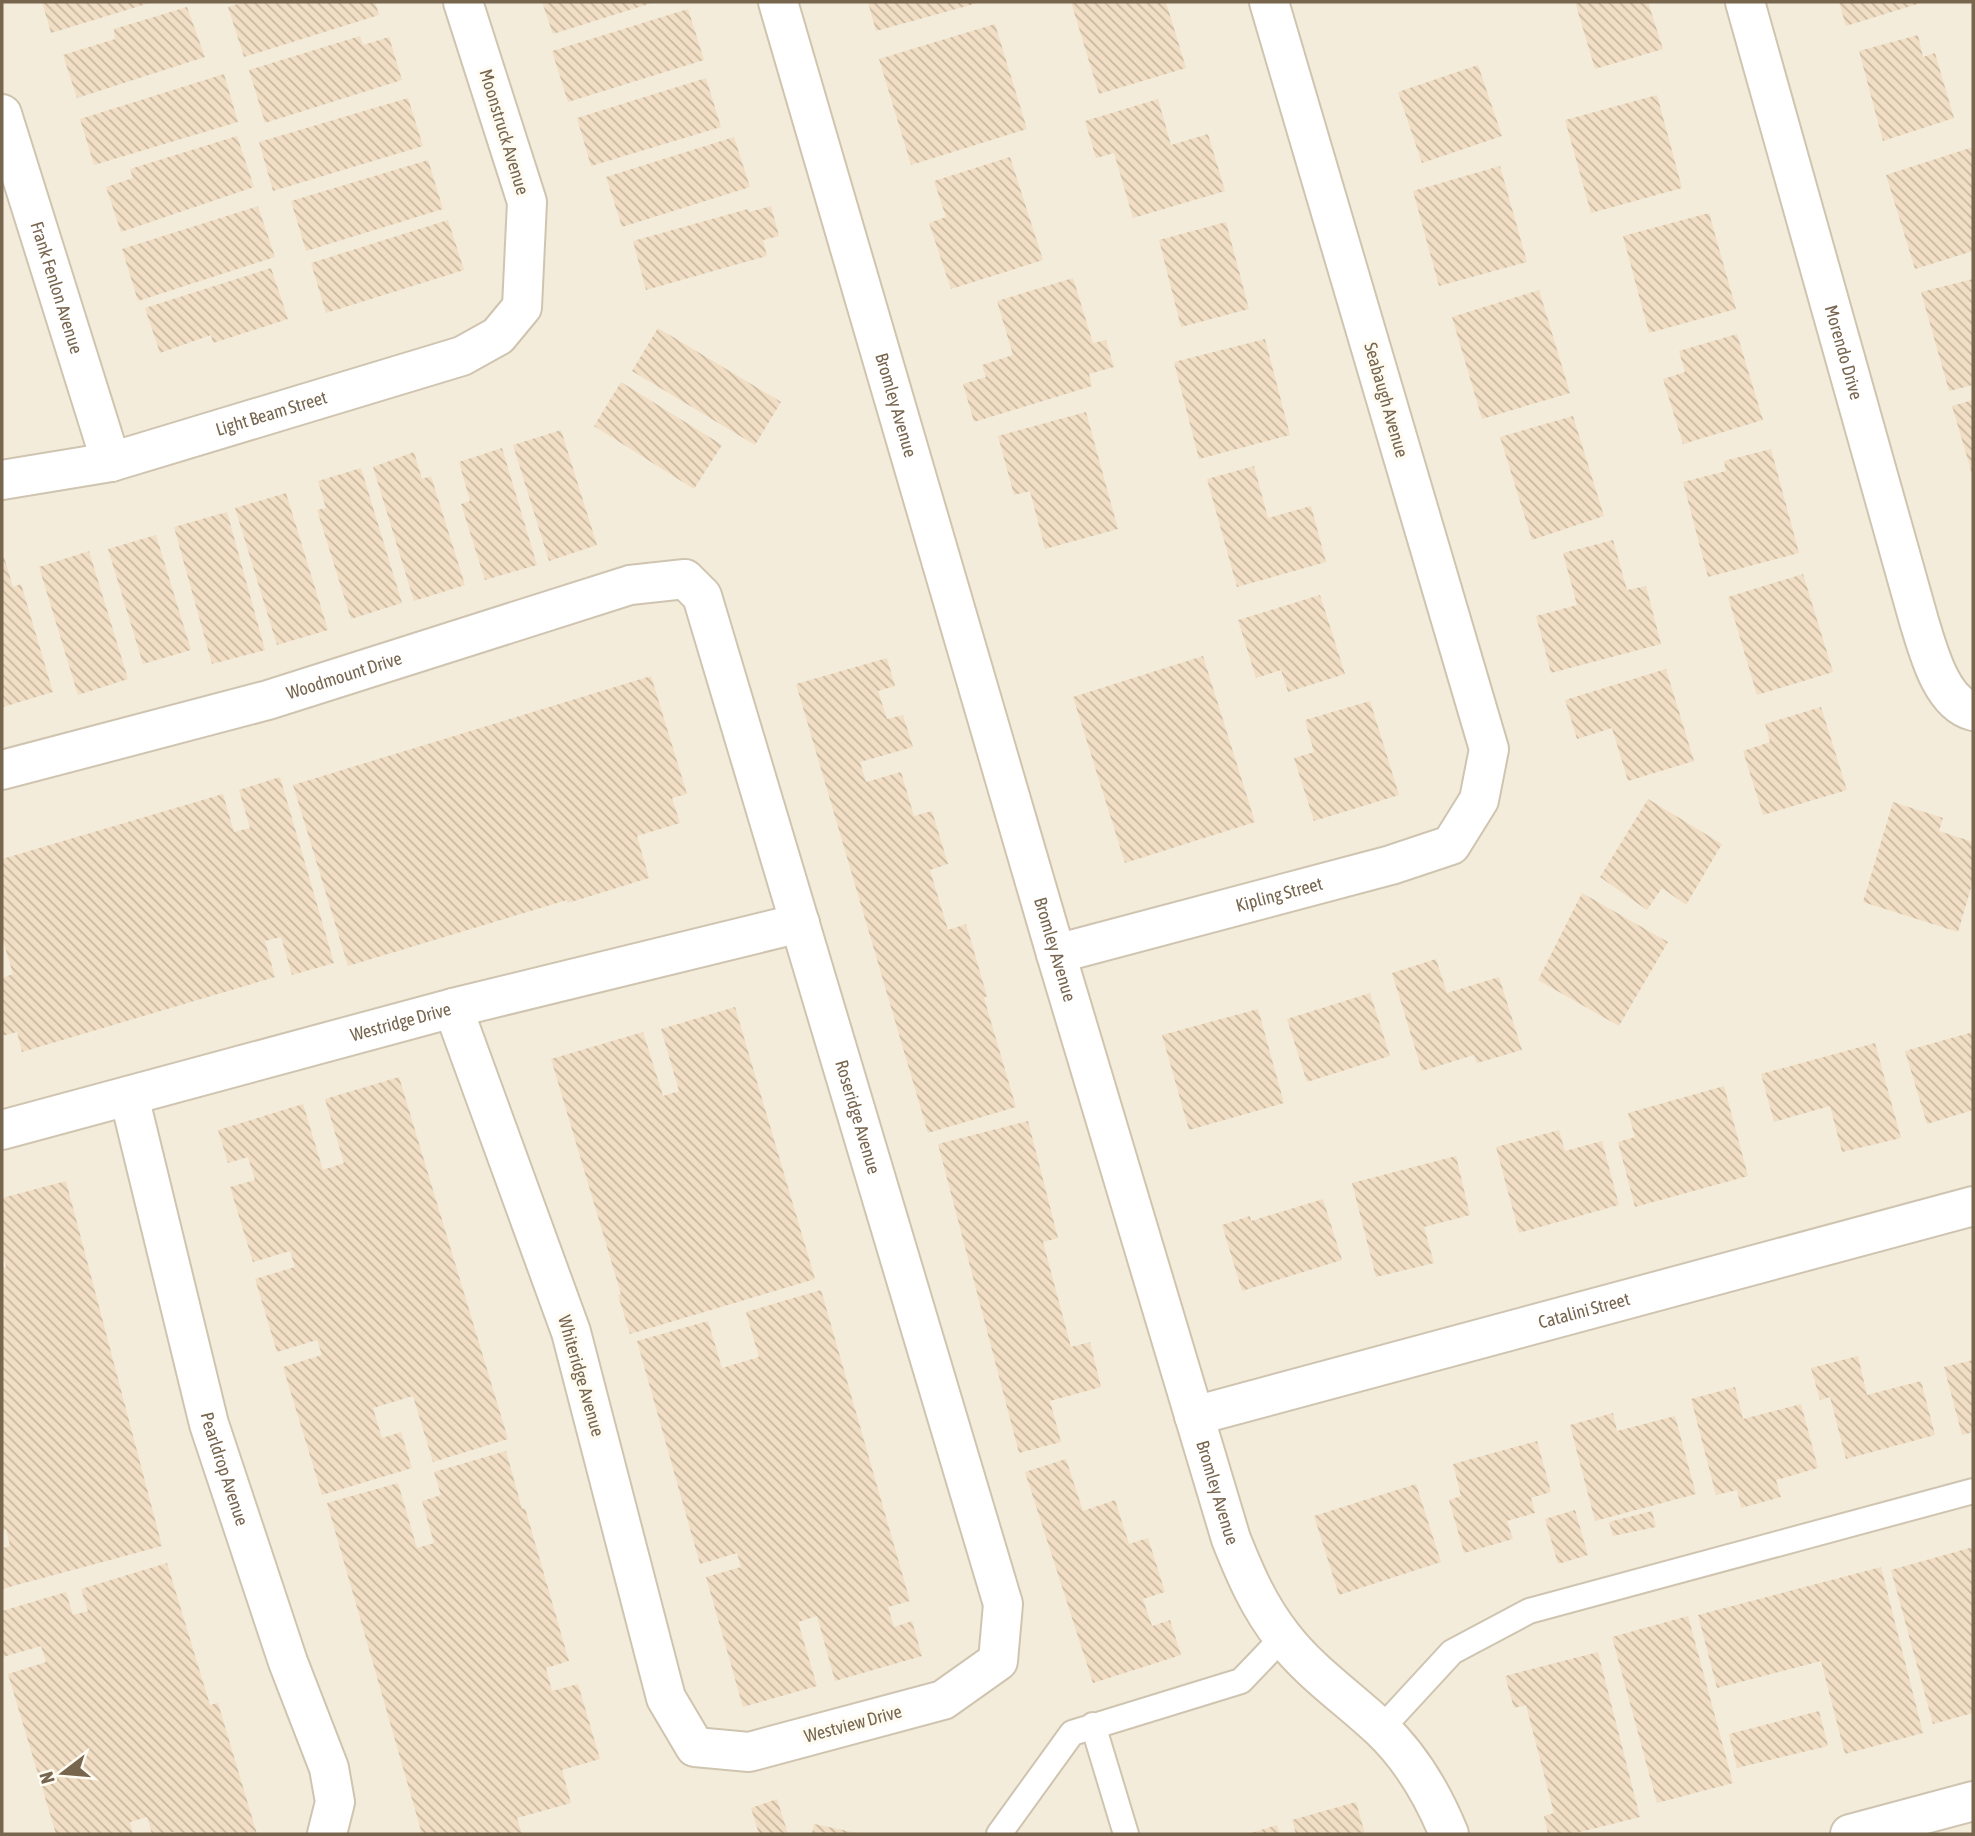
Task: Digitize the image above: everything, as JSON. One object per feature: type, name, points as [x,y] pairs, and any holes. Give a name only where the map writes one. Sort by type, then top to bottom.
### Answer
[{"type":"street","name":"Moonstruck Avenue","points":[[463,2],[527,202],[522,307]]},
{"type":"street","name":"Bromley Avenue","points":[[778,2],[1230,1539],[1250,1588],[1283,1637],[1327,1683],[1381,1729],[1408,1758],[1428,1789],[1449,1834]]},
{"type":"street","name":"Seabaugh Avenue","points":[[1269,2],[1489,750],[1479,800]]},
{"type":"street","name":"Morendo Drive","points":[[1745,2],[1919,621],[1932,661],[1963,705]]},
{"type":"street","name":"Frank Fenlon Avenue","points":[[2,114],[111,462]]},
{"type":"street","name":"Light Beam Street","points":[[2,480],[111,462],[462,356],[498,336],[522,307]]},
{"type":"street","name":"Woodmount Drive","points":[[2,770],[268,700],[630,585],[685,579]]},
{"type":"street","name":"Roseridge Avenue","points":[[685,579],[702,596],[1003,1604],[999,1661]]},
{"type":"street","name":"Kipling Street","points":[[1056,954],[1391,865],[1451,845],[1479,800]]},
{"type":"street","name":"Westridge Drive","points":[[2,1130],[453,1008],[800,923]]},
{"type":"street","name":"Whiteridge Avenue","points":[[453,1008],[571,1332],[666,1698],[695,1746]]},
{"type":"street","name":"Pearldrop Avenue","points":[[129,1096],[209,1424],[288,1662],[329,1768],[335,1802],[327,1834]]},
{"type":"street","name":"Catalini Street","points":[[1195,1416],[1973,1206]]},
{"type":"street","name":"Westview Drive","points":[[695,1746],[749,1752],[943,1700],[999,1661]]},
{"type":"street","points":[[1850,1834],[1930,1824],[1973,1801]]},
{"type":"lane","points":[[1381,1729],[1452,1651],[1529,1611],[1973,1491]]},
{"type":"lane","points":[[999,1834],[1072,1732],[1241,1681],[1283,1637]]},
{"type":"lane","points":[[1093,1726],[1126,1834]]},
{"type":"shaded area","points":[[2,2],[1973,2],[1973,1834],[2,1834]]},
{"type":"building","points":[[42,2],[153,2],[51,33]]},
{"type":"building","points":[[244,2],[375,2],[379,15],[244,57],[228,7]]},
{"type":"building","points":[[542,2],[655,2],[553,34]]},
{"type":"building","points":[[868,2],[978,2],[978,3],[876,31]]},
{"type":"building","points":[[1071,2],[1166,2],[1186,68],[1099,94]]},
{"type":"building","points":[[1575,2],[1648,2],[1663,49],[1595,69]]},
{"type":"building","points":[[1839,2],[1924,2],[1846,26]]},
{"type":"building","points":[[187,7],[205,57],[77,98],[63,55],[115,39],[114,29]]},
{"type":"building","points":[[688,9],[704,60],[568,102],[552,51]]},
{"type":"building","points":[[995,24],[1027,129],[911,165],[879,59]]},
{"type":"building","points":[[1918,35],[1923,57],[1935,53],[1954,118],[1883,141],[1859,51]]},
{"type":"building","points":[[360,36],[363,45],[389,37],[402,80],[265,123],[249,70]]},
{"type":"building","points":[[1478,65],[1502,136],[1422,163],[1398,92]]},
{"type":"building","points":[[224,74],[238,122],[94,165],[80,119]]},
{"type":"building","points":[[706,78],[721,127],[591,166],[577,118]]},
{"type":"building","points":[[1657,95],[1682,188],[1591,213],[1565,120]]},
{"type":"building","points":[[408,98],[423,146],[273,191],[259,142]]},
{"type":"building","points":[[1158,99],[1171,145],[1208,134],[1225,191],[1133,218],[1114,153],[1096,158],[1085,121]]},
{"type":"building","points":[[237,136],[254,187],[121,232],[106,187],[133,178],[130,169]]},
{"type":"building","points":[[734,137],[750,187],[622,227],[606,177]]},
{"type":"building","points":[[1973,147],[1973,251],[1915,269],[1886,175]]},
{"type":"building","points":[[1010,157],[1043,260],[951,289],[929,223],[946,217],[934,181]]},
{"type":"building","points":[[428,160],[443,209],[306,251],[291,201]]},
{"type":"building","points":[[1500,166],[1527,262],[1439,286],[1413,191]]},
{"type":"building","points":[[258,206],[275,257],[138,301],[122,249]]},
{"type":"building","points":[[771,206],[779,236],[763,240],[767,256],[646,290],[633,241],[748,209],[749,212]]},
{"type":"building","points":[[1709,213],[1736,309],[1649,333],[1623,236]]},
{"type":"building","points":[[448,220],[464,270],[326,313],[311,263]]},
{"type":"building","points":[[1226,222],[1249,309],[1181,327],[1159,240]]},
{"type":"building","points":[[271,268],[288,319],[213,343],[211,335],[160,353],[145,308]]},
{"type":"building","points":[[1073,278],[1093,343],[1106,340],[1114,367],[1089,374],[1092,386],[974,422],[963,384],[986,377],[982,365],[1013,355],[997,301]]},
{"type":"building","points":[[1973,279],[1973,385],[1949,391],[1921,292]]},
{"type":"building","points":[[1539,290],[1570,393],[1482,419],[1452,317]]},
{"type":"building","points":[[658,328],[781,402],[755,445],[632,371]]},
{"type":"building","points":[[1737,334],[1763,420],[1683,444],[1663,379],[1685,372],[1679,351]]},
{"type":"building","points":[[1265,339],[1290,435],[1199,459],[1174,362]]},
{"type":"building","points":[[621,382],[722,445],[694,489],[594,426]]},
{"type":"building","points":[[1973,400],[1973,477],[1952,406]]},
{"type":"building","points":[[1086,412],[1118,529],[1045,549],[1030,491],[1014,495],[998,436]]},
{"type":"building","points":[[1573,416],[1604,516],[1532,540],[1500,437]]},
{"type":"building","points":[[561,430],[597,545],[549,561],[513,445]]},
{"type":"building","points":[[502,448],[537,565],[485,580],[461,504],[470,501],[459,462]]},
{"type":"building","points":[[1771,449],[1799,553],[1708,577],[1683,482],[1726,471],[1724,461]]},
{"type":"building","points":[[414,452],[422,479],[431,476],[465,585],[414,601],[373,467]]},
{"type":"building","points":[[1254,466],[1268,518],[1311,506],[1326,562],[1237,587],[1207,479]]},
{"type":"building","points":[[361,468],[402,603],[351,619],[317,510],[326,508],[318,481]]},
{"type":"building","points":[[286,493],[328,630],[277,645],[235,508]]},
{"type":"building","points":[[227,512],[265,650],[212,664],[174,527]]},
{"type":"building","points":[[156,535],[191,650],[143,664],[108,549]]},
{"type":"building","points":[[1613,540],[1627,590],[1646,586],[1661,644],[1551,673],[1536,616],[1577,605],[1563,553]]},
{"type":"building","points":[[89,551],[128,679],[78,695],[39,567]]},
{"type":"building","points":[[4,557],[13,587],[21,584],[53,692],[3,707],[2,558]]},
{"type":"building","points":[[1803,574],[1833,672],[1757,695],[1728,597]]},
{"type":"building","points":[[1320,595],[1345,674],[1288,692],[1281,670],[1256,678],[1238,620]]},
{"type":"building","points":[[1203,656],[1255,822],[1125,863],[1073,697]]},
{"type":"building","points":[[887,658],[895,686],[878,691],[887,719],[903,715],[913,747],[860,762],[866,782],[901,772],[914,816],[932,811],[948,864],[930,870],[948,930],[966,924],[987,996],[984,998],[1016,1107],[928,1133],[796,684]]},
{"type":"building","points":[[1666,669],[1694,761],[1628,781],[1612,728],[1577,739],[1565,700]]},
{"type":"building","points":[[651,676],[687,794],[672,798],[680,823],[637,836],[649,878],[348,966],[293,785]]},
{"type":"building","points":[[1370,701],[1399,795],[1314,821],[1294,758],[1314,752],[1305,720]]},
{"type":"building","points":[[1821,707],[1847,790],[1763,815],[1743,751],[1770,742],[1765,724]]},
{"type":"building","points":[[280,777],[334,963],[292,975],[281,937],[265,941],[275,977],[22,1052],[17,1032],[2,1036],[2,978],[13,974],[2,937],[2,859],[223,794],[234,832],[250,828],[239,790]]},
{"type":"building","points":[[1648,799],[1722,844],[1686,905],[1662,888],[1647,910],[1600,877]]},
{"type":"building","points":[[1893,802],[1943,818],[1939,831],[1973,842],[1973,881],[1958,932],[1863,902]]},
{"type":"building","points":[[1582,893],[1668,942],[1619,1026],[1538,980]]},
{"type":"building","points":[[1436,959],[1447,993],[1499,977],[1522,1050],[1477,1063],[1474,1055],[1422,1071],[1392,973]]},
{"type":"building","points":[[1370,993],[1390,1056],[1307,1082],[1287,1019]]},
{"type":"building","points":[[735,1007],[815,1279],[630,1334],[618,1295],[621,1294],[551,1059],[643,1032],[663,1096],[679,1091],[661,1029]]},
{"type":"building","points":[[1258,1009],[1284,1103],[1189,1130],[1162,1035]]},
{"type":"building","points":[[1973,1032],[1973,1110],[1927,1124],[1905,1051]]},
{"type":"building","points":[[1875,1043],[1901,1138],[1842,1152],[1830,1106],[1774,1122],[1761,1074]]},
{"type":"building","points":[[399,1077],[508,1439],[433,1462],[413,1396],[373,1408],[382,1438],[401,1432],[412,1468],[322,1495],[283,1367],[322,1355],[317,1340],[277,1352],[255,1279],[295,1267],[290,1251],[253,1262],[230,1187],[255,1180],[248,1157],[228,1163],[218,1130],[303,1104],[323,1170],[344,1163],[325,1099]]},
{"type":"building","points":[[1724,1086],[1748,1176],[1635,1207],[1618,1142],[1635,1137],[1628,1113]]},
{"type":"building","points":[[1028,1121],[1058,1238],[1043,1242],[1071,1347],[1090,1342],[1101,1387],[1050,1401],[1061,1442],[1019,1453],[938,1144]]},
{"type":"building","points":[[1559,1130],[1565,1151],[1602,1141],[1619,1205],[1519,1233],[1496,1147]]},
{"type":"building","points":[[1456,1156],[1470,1215],[1424,1227],[1434,1263],[1376,1277],[1352,1183]]},
{"type":"building","points":[[66,1181],[162,1546],[2,1589],[2,1548],[10,1546],[6,1529],[2,1530],[2,1268],[6,1267],[2,1250],[2,1198]]},
{"type":"building","points":[[1323,1199],[1342,1260],[1242,1291],[1222,1225],[1250,1216],[1251,1221]]},
{"type":"building","points":[[821,1290],[910,1601],[888,1607],[894,1627],[912,1621],[922,1656],[835,1681],[817,1616],[798,1622],[817,1686],[743,1707],[706,1577],[741,1567],[737,1553],[700,1564],[637,1341],[708,1321],[722,1368],[759,1357],[746,1312]]},
{"type":"building","points":[[1858,1356],[1867,1395],[1921,1381],[1935,1435],[1846,1459],[1830,1397],[1820,1400],[1811,1368]]},
{"type":"building","points":[[1973,1360],[1973,1432],[1962,1435],[1944,1367]]},
{"type":"building","points":[[1735,1387],[1743,1419],[1801,1404],[1818,1468],[1776,1480],[1781,1497],[1741,1508],[1737,1490],[1716,1495],[1691,1399]]},
{"type":"building","points":[[1613,1413],[1617,1431],[1675,1416],[1696,1494],[1595,1521],[1570,1425]]},
{"type":"building","points":[[1537,1441],[1551,1492],[1531,1498],[1535,1513],[1507,1521],[1513,1539],[1464,1553],[1449,1500],[1461,1496],[1453,1464]]},
{"type":"building","points":[[506,1451],[569,1661],[546,1668],[552,1691],[578,1684],[600,1759],[562,1770],[571,1803],[517,1818],[522,1834],[422,1834],[327,1503],[398,1483],[417,1548],[434,1543],[422,1501],[441,1495],[434,1472]]},
{"type":"building","points":[[1066,1459],[1083,1511],[1115,1500],[1129,1544],[1148,1538],[1165,1592],[1143,1599],[1152,1626],[1170,1620],[1181,1655],[1093,1683],[1025,1472]]},
{"type":"building","points":[[1416,1484],[1441,1562],[1339,1595],[1314,1516]]},
{"type":"building","points":[[1575,1510],[1588,1555],[1558,1564],[1545,1519]]},
{"type":"building","points":[[1652,1511],[1656,1527],[1613,1536],[1609,1522]]},
{"type":"building","points":[[1973,1547],[1973,1713],[1933,1724],[1891,1570]]},
{"type":"building","points":[[167,1563],[210,1705],[218,1703],[257,1834],[152,1834],[147,1817],[130,1822],[133,1834],[56,1834],[8,1674],[46,1662],[41,1646],[3,1657],[2,1611],[66,1592],[73,1615],[88,1611],[81,1589]]},
{"type":"building","points":[[1881,1567],[1923,1733],[1845,1754],[1821,1661],[1717,1688],[1698,1615]]},
{"type":"building","points":[[1688,1616],[1733,1783],[1657,1803],[1612,1637]]},
{"type":"building","points":[[1598,1652],[1640,1817],[1572,1834],[1548,1834],[1544,1816],[1554,1813],[1526,1705],[1514,1708],[1505,1676]]},
{"type":"building","points":[[1819,1711],[1828,1746],[1737,1768],[1729,1734]]},
{"type":"building","points":[[777,1799],[788,1834],[759,1834],[751,1808]]},
{"type":"building","points":[[1356,1802],[1365,1834],[1296,1834],[1292,1820]]},
{"type":"building","points":[[814,1824],[857,1833],[857,1834],[812,1834]]},
{"type":"building","points":[[1277,1825],[1280,1834],[1248,1834]]}]
